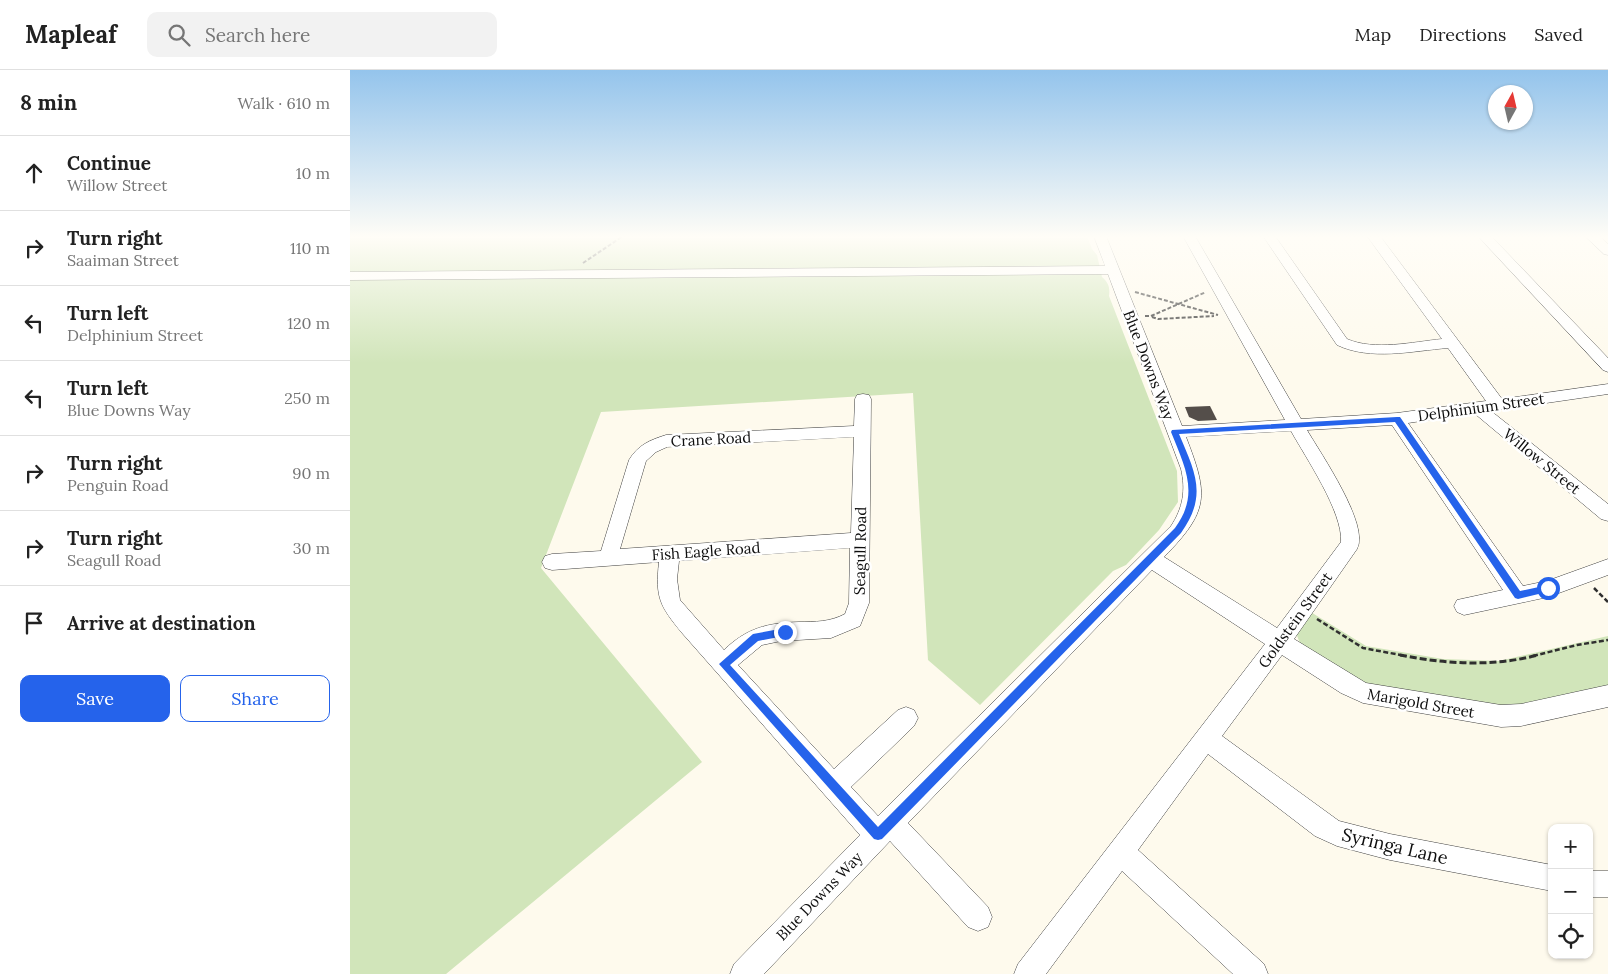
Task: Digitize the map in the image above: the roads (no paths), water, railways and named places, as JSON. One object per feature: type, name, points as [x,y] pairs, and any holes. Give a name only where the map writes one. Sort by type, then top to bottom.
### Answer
[{"type":"street","name":"Blue Downs Way","points":[[744,974],[1178,531],[1187,518],[1192,505],[1193,481],[1116,278]]},
{"type":"street","name":"Goldstein Street","points":[[1028,974],[1280,641],[1350,544],[1351,535],[1335,494],[1213,278]]},
{"type":"street","points":[[1298,278],[1342,342],[1347,345],[1363,349],[1376,349],[1450,343]]},
{"type":"street","points":[[1404,278],[1450,343],[1497,404]]},
{"type":"street","points":[[1524,278],[1608,367]]},
{"type":"street","name":"Delphinium Street","points":[[1175,432],[1397,419],[1608,389]]},
{"type":"street","name":"Seagull Road","points":[[724,664],[756,637],[785,632],[834,629],[853,620],[859,603],[863,398]]},
{"type":"street","name":"Willow Street","points":[[1476,407],[1608,514]]},
{"type":"street","points":[[1397,419],[1518,595]]},
{"type":"street","name":"Crane Road","points":[[608,558],[638,460],[647,449],[656,444],[676,441],[863,431]]},
{"type":"street","name":"Fish Eagle Road","points":[[552,562],[860,540]]},
{"type":"street","points":[[670,554],[667,579],[670,603],[689,627],[834,786],[884,829],[978,917]]},
{"type":"street","name":"Marigold Street","points":[[1150,558],[1348,686],[1363,693],[1501,716],[1521,715],[1608,696]]},
{"type":"street","points":[[1464,606],[1548,588],[1608,567]]},
{"type":"street","points":[[834,786],[906,718]]},
{"type":"street","name":"Syringa Lane","points":[[1206,738],[1324,827],[1337,833],[1390,847],[1548,877]]},
{"type":"street","points":[[1120,852],[1254,974]]},
{"type":"street","points":[[1593,884],[1608,884]]}]
